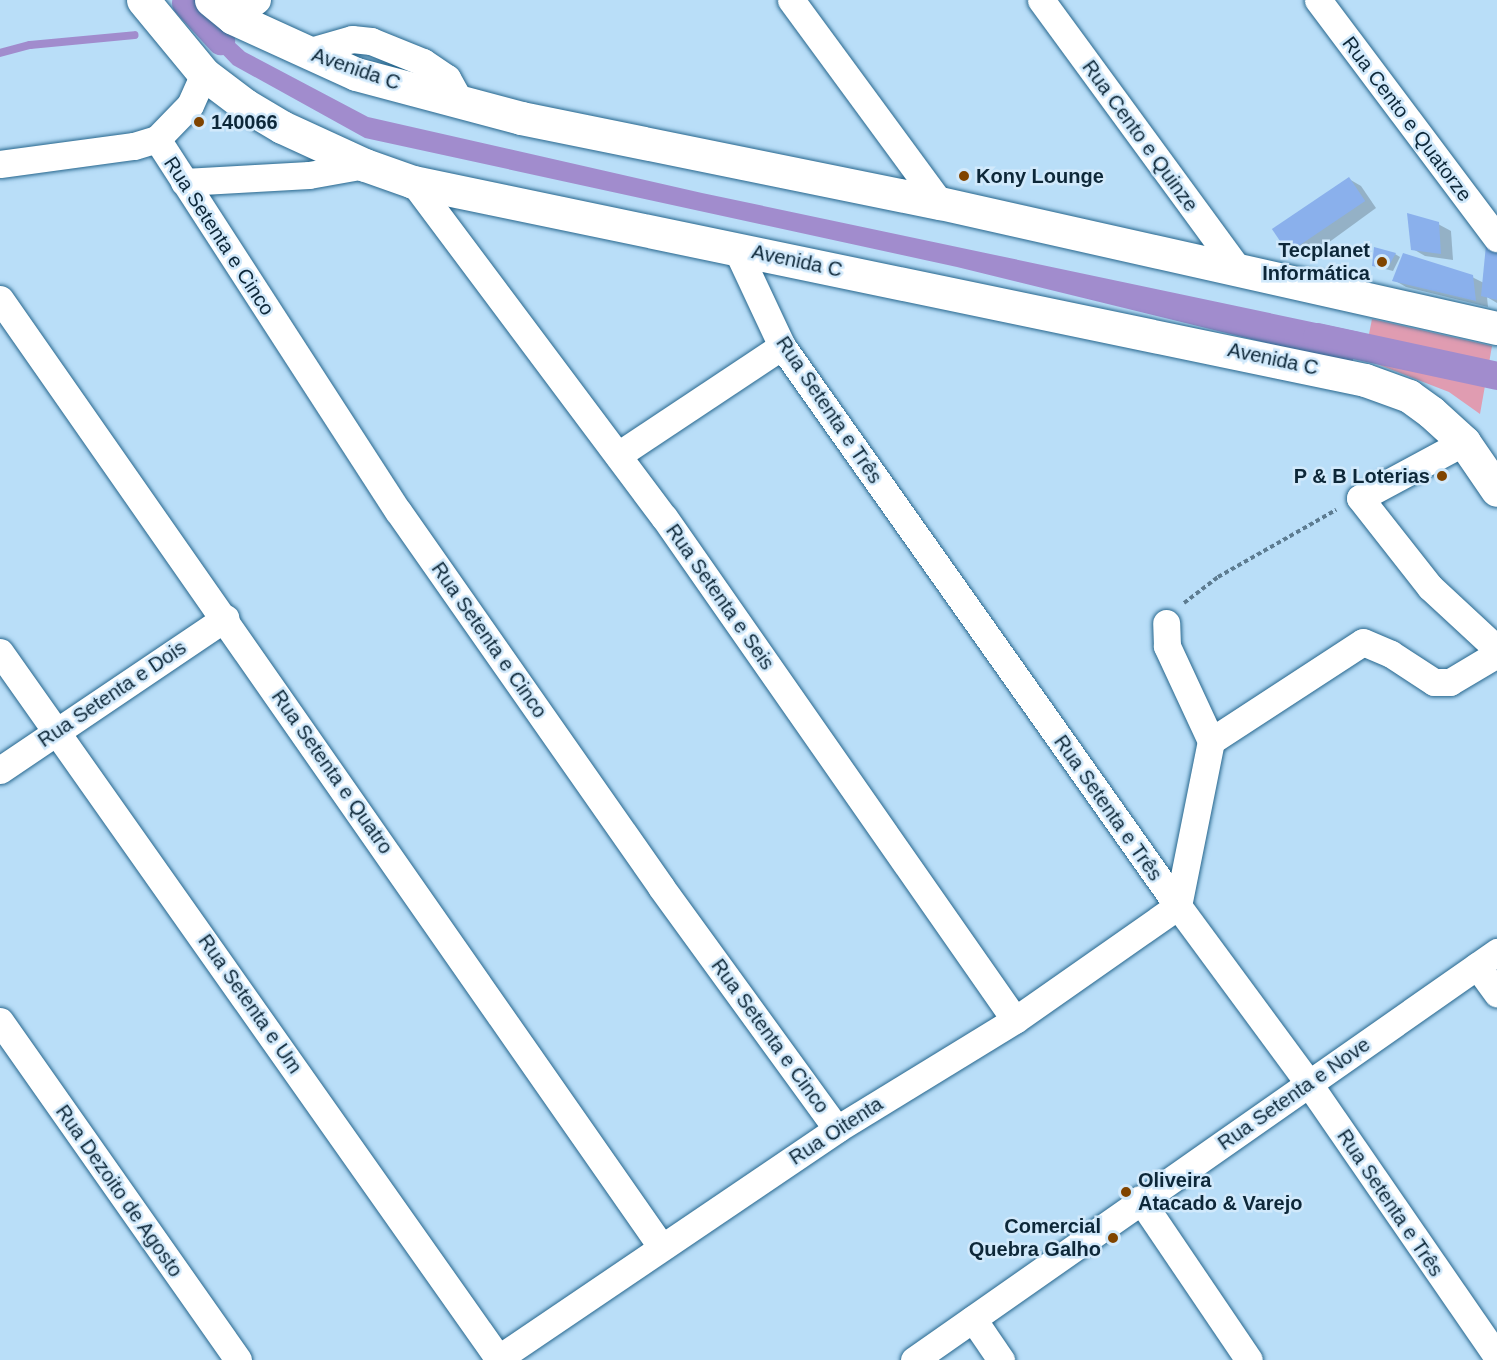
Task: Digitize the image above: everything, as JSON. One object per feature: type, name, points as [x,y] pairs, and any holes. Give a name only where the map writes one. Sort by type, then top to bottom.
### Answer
[{"type":"main road","name":"Avenida C","points":[[154,4],[204,74],[282,127],[365,165],[413,182],[1365,380],[1409,396],[1472,452],[1497,490]]},
{"type":"main road","name":"Avenida C","points":[[234,6],[307,52],[356,74],[521,118],[940,203],[1497,328]]},
{"type":"street","points":[[791,0],[940,203]]},
{"type":"street","name":"Rua Cento e Quinze","points":[[1041,0],[1240,272]]},
{"type":"street","name":"Rua Cento e Quatorze","points":[[1318,0],[1497,238]]},
{"type":"street","points":[[0,164],[134,146],[157,139],[190,105],[204,74]]},
{"type":"street","name":"Rua Setenta e Cinco","points":[[157,139],[398,511],[661,887],[837,1129]]},
{"type":"street","points":[[184,182],[309,175],[365,165]]},
{"type":"street","name":"Rua Setenta e Seis","points":[[413,182],[618,455],[1015,1020]]},
{"type":"street","name":"Rua Setenta e Três","points":[[736,248],[782,346],[1178,906],[1309,1084],[1497,1357]]},
{"type":"street","name":"Rua Setenta e Quatro","points":[[0,299],[225,618],[661,1246]]},
{"type":"street","points":[[618,455],[782,346]]},
{"type":"street","points":[[1211,741],[1363,642],[1391,654],[1434,682],[1450,682],[1497,652],[1431,587],[1360,498],[1472,452]]},
{"type":"street","name":"Rua Setenta e Dois","points":[[0,770],[225,618]]},
{"type":"street","points":[[1166,623],[1167,646],[1211,741],[1178,906]]},
{"type":"street","name":"Rua Setenta e Um","points":[[0,652],[58,730],[497,1359]]},
{"type":"street","name":"Rua Oitenta","points":[[497,1359],[837,1129],[1015,1020],[1178,906]]},
{"type":"street","points":[[1487,959],[1497,994]]},
{"type":"street","name":"Rua Setenta e Nove","points":[[914,1360],[1140,1199],[1487,959]]},
{"type":"street","name":"Rua Dezoito de Agosto","points":[[2,1028],[238,1360]]},
{"type":"street","points":[[1140,1199],[1249,1360]]},
{"type":"street","points":[[973,1319],[1001,1360]]},
{"type":"path","points":[[1166,623],[1174,610],[1218,577],[1360,498]]},
{"type":"shaded area","points":[[199,10],[245,52],[368,117],[702,193],[1359,332],[1352,364],[957,267],[365,138],[233,65],[187,17]]},
{"type":"shaded area","points":[[1372,319],[1492,346],[1480,414],[1449,392],[1364,359]]},
{"type":"building","points":[[1349,177],[1365,201],[1288,253],[1272,229]]},
{"type":"building","points":[[1407,213],[1439,222],[1441,254],[1411,250]]},
{"type":"building","points":[[1486,245],[1497,248],[1497,300],[1481,296]]},
{"type":"building","points":[[1374,247],[1396,253],[1387,269],[1372,266]]},
{"type":"building","points":[[1403,253],[1473,275],[1476,301],[1392,281]]},
{"type":"waterway","points":[[186,3],[221,41]]},
{"type":"waterway","points":[[0,53],[30,45],[135,35]]},
{"type":"waterway","points":[[1317,337],[1497,376]]},
{"type":"place","name":"140066","points":[[199,122]]},
{"type":"place","name":"Kony Lounge","points":[[964,176]]},
{"type":"place","name":"Tecplanet Informática","points":[[1382,262]]},
{"type":"place","name":"P & B Loterias","points":[[1442,476]]},
{"type":"place","name":"Oliveira Atacado & Varejo","points":[[1126,1192]]},
{"type":"place","name":"Comercial Quebra Galho","points":[[1113,1238]]}]
